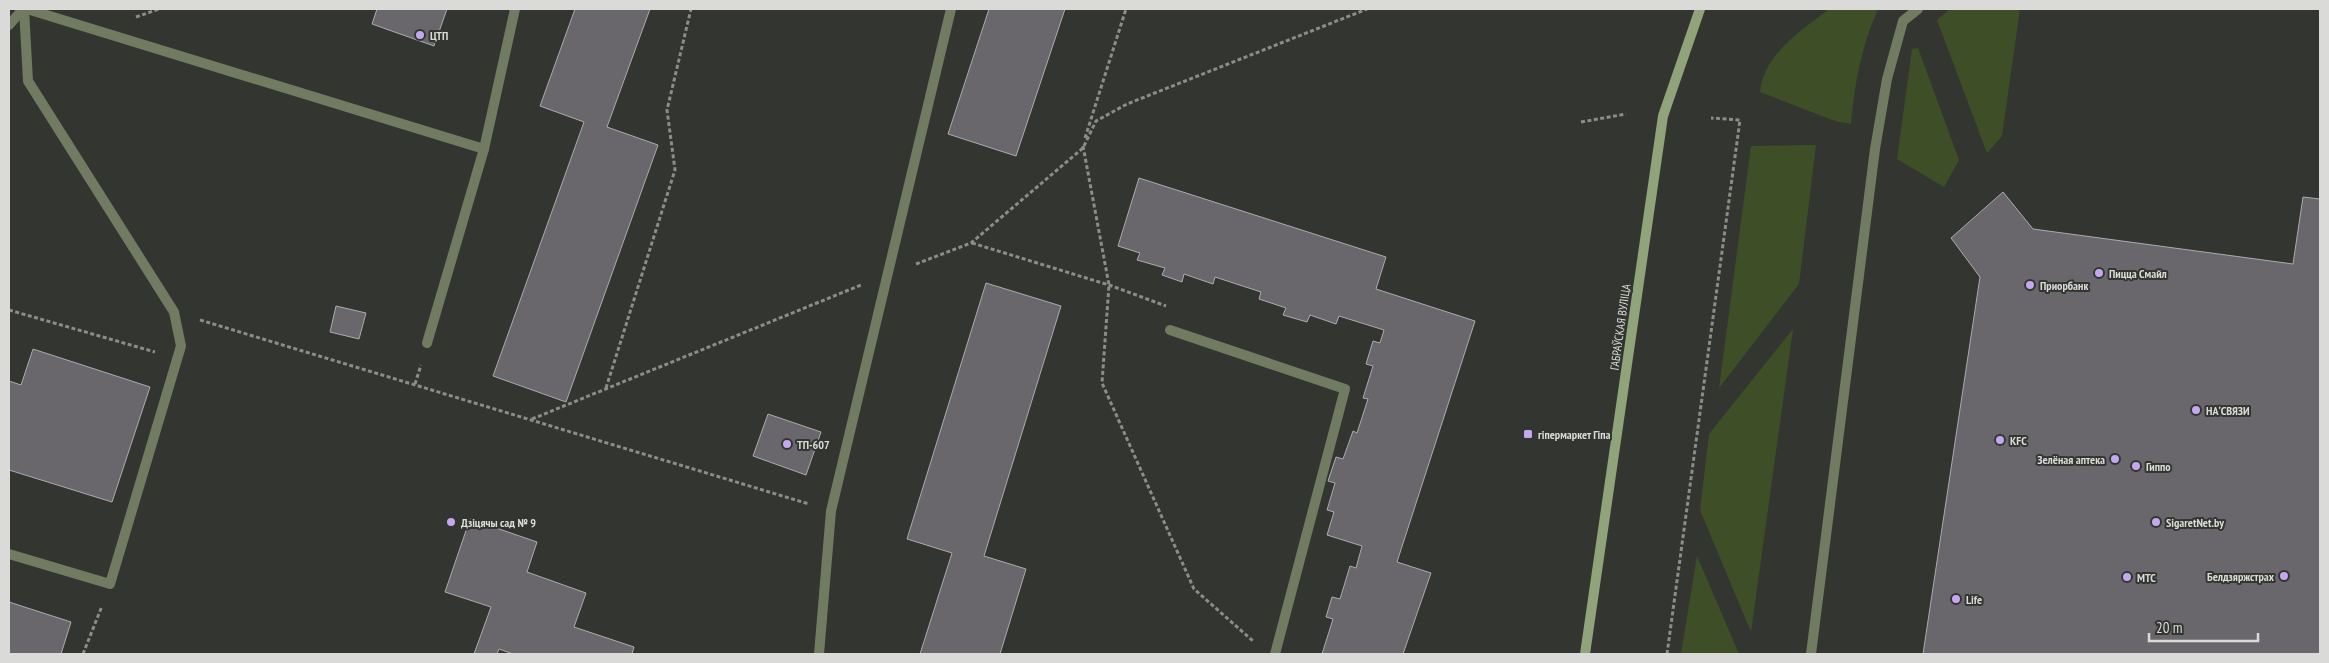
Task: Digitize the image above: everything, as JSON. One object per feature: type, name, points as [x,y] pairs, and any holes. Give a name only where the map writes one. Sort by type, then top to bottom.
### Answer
[{"type":"main road","name":"ГАБРАЎСКАЯ ВУЛІЦА","points":[[1585,654],[1663,116],[1700,9]]},
{"type":"lane","points":[[9,25],[25,9]]},
{"type":"lane","points":[[25,9],[484,149]]},
{"type":"lane","points":[[9,554],[110,584],[181,346],[174,312],[28,81],[25,9]]},
{"type":"lane","points":[[427,343],[484,149],[515,9]]},
{"type":"lane","points":[[819,654],[831,511],[951,9]]},
{"type":"lane","points":[[1811,654],[1875,149],[1887,79],[1903,21],[1918,9]]},
{"type":"lane","points":[[1170,330],[1345,389],[1275,654]]},
{"type":"path","points":[[606,389],[675,170],[667,110],[691,9]]},
{"type":"path","points":[[1126,9],[1082,148],[1109,285],[1102,383],[1194,589],[1254,641]]},
{"type":"path","points":[[532,419],[887,274],[971,243],[1082,148],[1096,121],[1127,104],[1367,9]]},
{"type":"path","points":[[1581,122],[1626,114]]},
{"type":"path","points":[[1667,654],[1740,120],[1711,118]]},
{"type":"path","points":[[971,243],[1109,285],[1168,307],[1170,330]]},
{"type":"path","points":[[9,310],[177,358]]},
{"type":"path","points":[[174,312],[831,511]]},
{"type":"path","points":[[83,654],[110,584]]},
{"type":"green space","points":[[1829,9],[1878,9],[1867,38],[1860,65],[1851,124],[1835,121],[1760,92],[1768,66],[1776,55],[1796,35]]},
{"type":"green space","points":[[1950,9],[2020,9],[2002,136],[1987,153],[1937,20]]},
{"type":"green space","points":[[1918,48],[1959,160],[1944,187],[1897,159],[1912,49]]},
{"type":"green space","points":[[1816,145],[1799,284],[1719,388],[1751,146]]},
{"type":"green space","points":[[1793,329],[1751,632],[1700,510],[1709,434]]},
{"type":"green space","points":[[1697,556],[1739,654],[1681,654]]},
{"type":"building","name":"ЦТП","points":[[377,9],[447,9],[434,46],[372,24]]},
{"type":"building","points":[[575,9],[650,9],[607,127],[658,145],[566,402],[493,376],[584,122],[540,106]]},
{"type":"building","points":[[989,9],[1065,9],[1016,156],[948,134]]},
{"type":"building","points":[[1139,178],[1386,257],[1376,289],[1475,321],[1397,562],[1431,573],[1403,654],[1322,654],[1333,619],[1326,617],[1332,597],[1340,599],[1350,566],[1356,568],[1362,546],[1327,535],[1334,512],[1327,510],[1335,483],[1328,481],[1336,457],[1343,459],[1353,431],[1357,433],[1368,399],[1363,398],[1373,366],[1366,364],[1373,341],[1380,343],[1384,330],[1339,316],[1336,324],[1310,315],[1307,322],[1283,315],[1286,308],[1259,299],[1261,292],[1215,277],[1213,284],[1184,274],[1182,282],[1162,275],[1165,268],[1137,260],[1140,253],[1118,246]]},
{"type":"building","name":"Гиппо","points":[[2003,192],[2033,229],[2293,264],[2303,197],[2320,199],[2320,654],[1923,654],[1980,277],[1951,238]]},
{"type":"building","points":[[986,283],[1061,306],[984,556],[1026,569],[1000,654],[920,654],[952,553],[907,539]]},
{"type":"building","points":[[336,306],[366,313],[359,339],[330,332]]},
{"type":"building","points":[[33,349],[150,387],[112,502],[9,470],[9,381],[21,385]]},
{"type":"building","name":"ТП-607","points":[[768,414],[821,432],[806,475],[753,456]]},
{"type":"building","points":[[470,519],[537,542],[527,572],[586,593],[574,627],[634,647],[632,654],[513,654],[499,649],[497,654],[474,654],[491,607],[445,592]]},
{"type":"building","points":[[9,602],[71,622],[61,654],[9,654]]},
{"type":"place","name":"ЦТП","points":[[420,35]]},
{"type":"place","name":"Пицца Смайл","points":[[2099,273]]},
{"type":"place","name":"Приорбанк","points":[[2030,285]]},
{"type":"place","name":"НАʼСВЯЗИ","points":[[2196,410]]},
{"type":"place","name":"гіпермаркет Гіпа","points":[[1528,434]]},
{"type":"place","name":"KFC","points":[[2000,440]]},
{"type":"place","name":"ТП-607","points":[[787,444]]},
{"type":"place","name":"Зелёная аптека","points":[[2115,459]]},
{"type":"place","name":"Гиппо","points":[[2136,466]]},
{"type":"place","name":"Дзіцячы сад № 9","points":[[451,522]]},
{"type":"place","name":"SigaretNet.by","points":[[2156,522]]},
{"type":"place","name":"Белдзяржстрах","points":[[2284,576]]},
{"type":"place","name":"МТС","points":[[2127,577]]},
{"type":"place","name":"Life","points":[[1956,599]]}]
